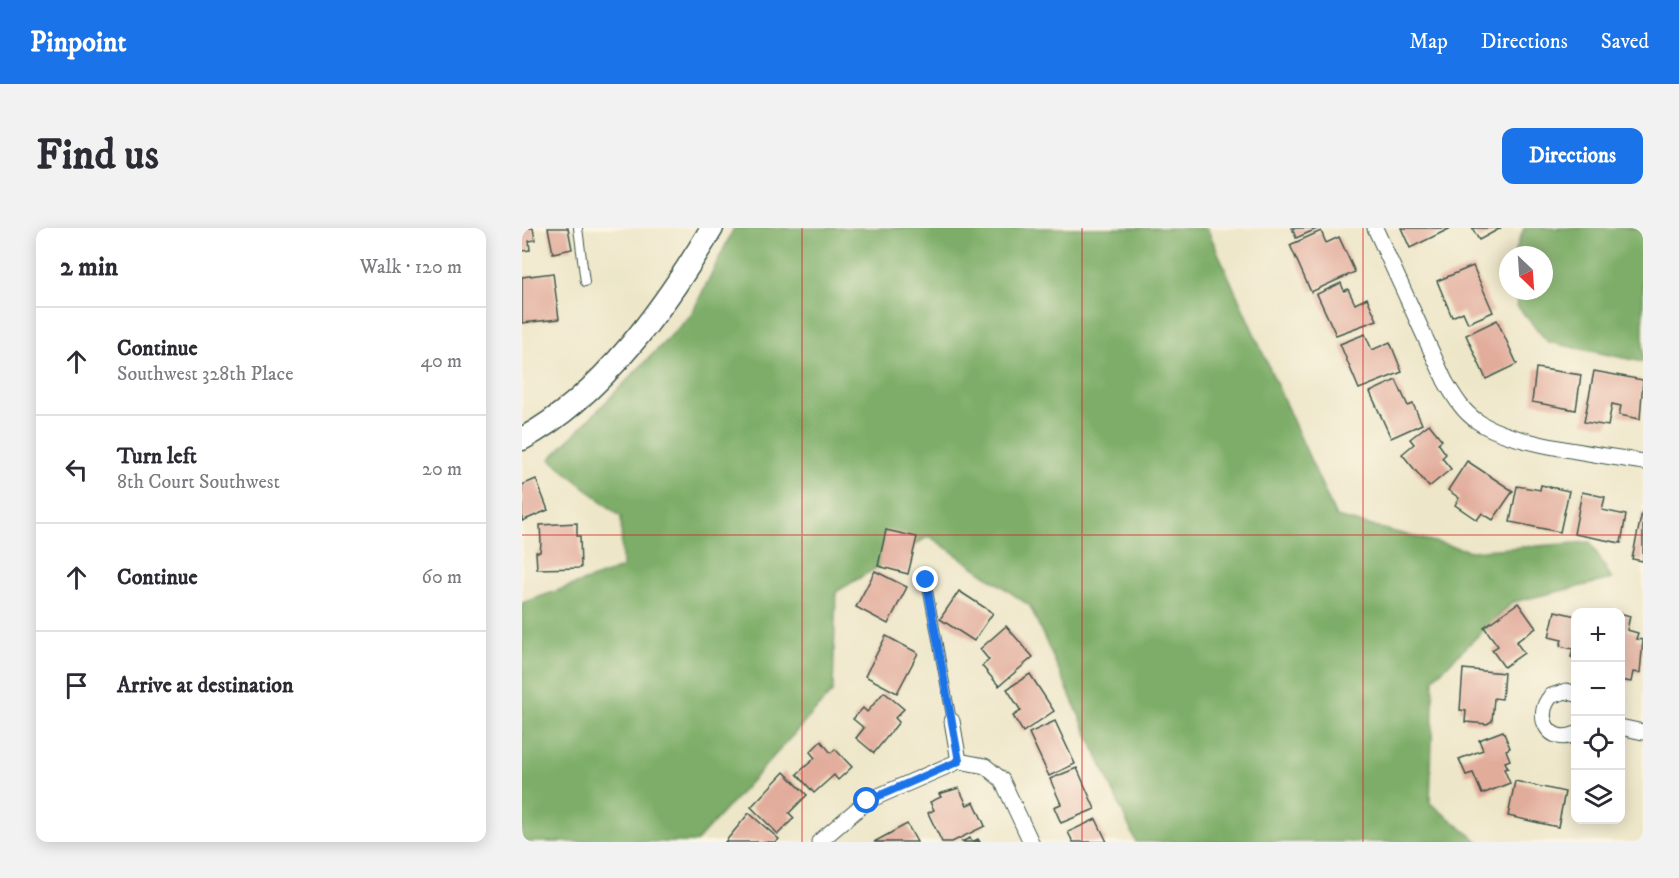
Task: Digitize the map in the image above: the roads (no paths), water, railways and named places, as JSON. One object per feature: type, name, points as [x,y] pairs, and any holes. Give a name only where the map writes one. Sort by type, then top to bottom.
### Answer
[{"type":"street","points":[[522,439],[543,428],[619,360],[682,278],[712,228]]},
{"type":"street","points":[[1375,228],[1445,381],[1458,404],[1476,420],[1501,434],[1643,462]]},
{"type":"street","points":[[1571,693],[1566,691],[1551,696],[1543,709],[1542,717],[1549,731],[1556,735],[1571,734]]},
{"type":"street","points":[[952,721],[959,761]]},
{"type":"street","points":[[1625,728],[1643,732]]},
{"type":"street","points":[[822,838],[867,801],[959,761],[985,766],[1002,780],[1031,842]]},
{"type":"lane","points":[[578,228],[585,282]]},
{"type":"lane","points":[[926,580],[952,721]]}]
